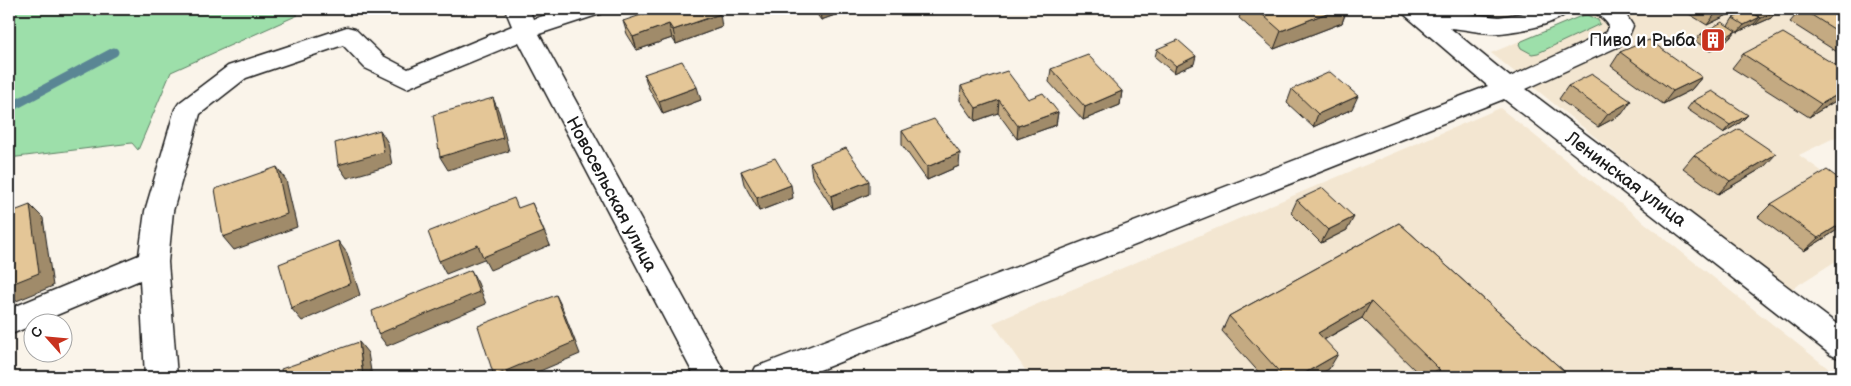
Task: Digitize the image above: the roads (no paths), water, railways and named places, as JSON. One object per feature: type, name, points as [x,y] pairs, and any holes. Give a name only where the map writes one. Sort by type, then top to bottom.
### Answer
[{"type":"street","points":[[161,377],[153,262],[159,211],[188,108],[237,72],[346,35],[374,62],[407,79],[521,19],[592,9]]},
{"type":"street","points":[[1418,13],[1499,25],[1535,19],[1557,9]]},
{"type":"street","points":[[767,377],[1507,88],[1618,37],[1621,26],[1615,15],[1605,9]]},
{"type":"street","name":"Ленинская улица","points":[[1418,13],[1507,88],[1842,346]]},
{"type":"street","name":"Новосельская улица","points":[[521,19],[711,377]]},
{"type":"street","points":[[9,322],[153,262]]},
{"type":"waterway","points":[[9,108],[114,52]]},
{"type":"place","name":"Пиво и Рыба","points":[[1713,40]]}]
